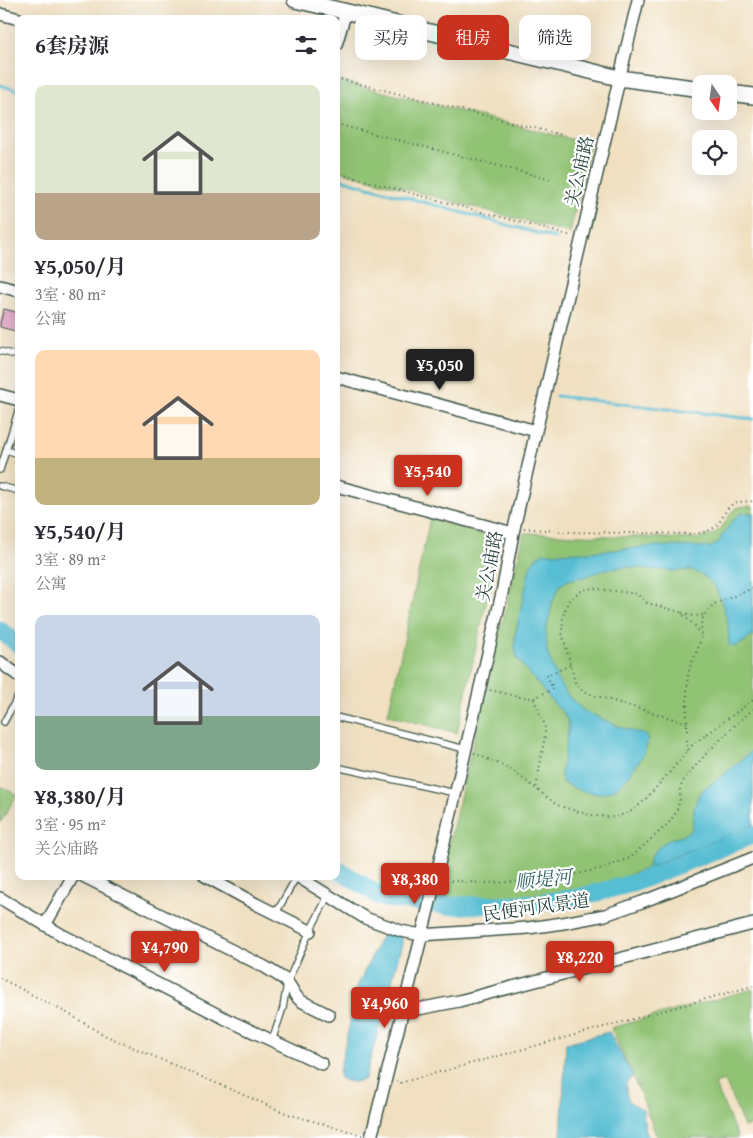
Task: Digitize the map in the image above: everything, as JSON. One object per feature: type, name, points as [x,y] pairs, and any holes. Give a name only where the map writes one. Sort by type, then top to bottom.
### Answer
[{"type":"street","points":[[295,0],[619,78],[692,88]]},
{"type":"street","name":"关公庙路","points":[[372,1138],[480,688],[502,592],[513,530],[638,0]]},
{"type":"street","points":[[340,31],[346,11]]},
{"type":"street","points":[[0,14],[15,18]]},
{"type":"street","points":[[738,94],[753,96]]},
{"type":"street","points":[[0,286],[15,290]]},
{"type":"street","points":[[340,377],[536,431]]},
{"type":"street","points":[[0,395],[15,399]]},
{"type":"street","points":[[340,487],[513,530]]},
{"type":"street","points":[[3,666],[15,674]]},
{"type":"street","name":"民便河风景道","points":[[303,880],[365,918],[401,931],[528,928],[605,915],[753,858]]},
{"type":"street","points":[[45,925],[71,880]]},
{"type":"street","points":[[91,880],[265,967],[284,979],[302,1001],[329,1015]]},
{"type":"street","points":[[213,880],[310,930]]},
{"type":"street","points":[[0,898],[71,939],[228,1020],[322,1064]]},
{"type":"street","points":[[404,1009],[413,1010],[459,1001],[753,924]]},
{"type":"lane","points":[[0,351],[15,355]]},
{"type":"lane","points":[[0,470],[15,421]]},
{"type":"lane","points":[[6,450],[15,453]]},
{"type":"lane","points":[[0,486],[15,490]]},
{"type":"lane","points":[[4,722],[15,701]]},
{"type":"lane","points":[[340,718],[465,749]]},
{"type":"lane","points":[[340,768],[455,793]]},
{"type":"lane","points":[[276,913],[295,880]]},
{"type":"lane","points":[[272,1041],[283,1008],[287,983],[310,930],[328,896]]},
{"type":"path","points":[[340,79],[562,135]]},
{"type":"path","points":[[340,125],[553,180]]},
{"type":"path","points":[[340,174],[581,239]]},
{"type":"path","points":[[513,530],[696,534],[707,532],[717,525],[732,504],[753,501]]},
{"type":"path","points":[[687,723],[582,690],[575,682],[562,632],[563,616],[568,601],[578,592],[592,588],[638,594],[647,603],[695,616],[704,615]]},
{"type":"path","points":[[687,751],[687,683],[689,670],[702,636],[704,615],[714,604],[753,588]]},
{"type":"path","points":[[680,612],[695,626],[702,636]]},
{"type":"path","points":[[480,688],[533,698],[554,689],[547,675],[571,665]]},
{"type":"path","points":[[533,698],[544,725],[545,735],[536,788]]},
{"type":"path","points":[[465,749],[512,770],[557,805],[589,815],[616,817],[632,811],[644,801],[691,746],[753,700]]},
{"type":"path","points":[[434,884],[515,882],[568,876],[603,868],[630,858],[668,824],[675,814],[680,801],[680,788],[685,778],[733,727],[753,710]]},
{"type":"path","points":[[0,978],[69,1014],[104,1035],[288,1114],[372,1138]]},
{"type":"path","points":[[386,1079],[400,1082],[753,986]]},
{"type":"green space","points":[[340,81],[590,144],[570,233],[340,171]]},
{"type":"green space","points":[[753,506],[753,825],[609,883],[536,895],[476,900],[436,897],[524,533],[696,539],[708,536],[719,530],[735,509]]},
{"type":"green space","points":[[430,518],[500,540],[457,733],[388,715]]},
{"type":"green space","points":[[0,786],[15,794],[15,798],[0,823]]},
{"type":"green space","points":[[753,989],[753,1125],[744,1127],[725,1081],[715,1084],[738,1138],[657,1138],[641,1095],[611,1028]]},
{"type":"water","points":[[742,513],[753,513],[753,635],[735,647],[729,645],[728,624],[721,600],[714,585],[703,575],[691,570],[676,571],[628,567],[607,569],[568,580],[560,585],[553,601],[546,630],[547,652],[558,681],[569,697],[584,711],[623,728],[646,735],[648,740],[641,758],[615,789],[608,792],[595,793],[575,788],[562,782],[561,775],[568,721],[517,658],[515,648],[515,635],[530,567],[536,558],[543,553],[590,552],[657,546],[712,547],[720,541],[722,535],[734,519]]},
{"type":"water","points":[[753,750],[753,826],[648,867],[652,855],[662,844],[670,839],[682,836],[692,829],[694,809],[698,796],[705,788]]},
{"type":"water","points":[[386,931],[402,937],[402,944],[365,1079],[349,1082],[340,1078],[339,1073],[358,985],[379,941]]},
{"type":"water","points":[[609,1032],[633,1076],[626,1083],[627,1097],[631,1103],[643,1109],[645,1131],[649,1138],[561,1138],[566,1043]]},
{"type":"building","points":[[4,309],[15,312],[15,331],[0,327]]},
{"type":"waterway","points":[[0,85],[15,90]]},
{"type":"waterway","points":[[340,179],[555,238]]},
{"type":"waterway","points":[[556,396],[753,419]]},
{"type":"waterway","name":"顺堤河","points":[[0,630],[15,642]]},
{"type":"waterway","name":"顺堤河","points":[[340,871],[383,898],[448,906],[538,903],[576,898],[634,883],[753,835]]}]
